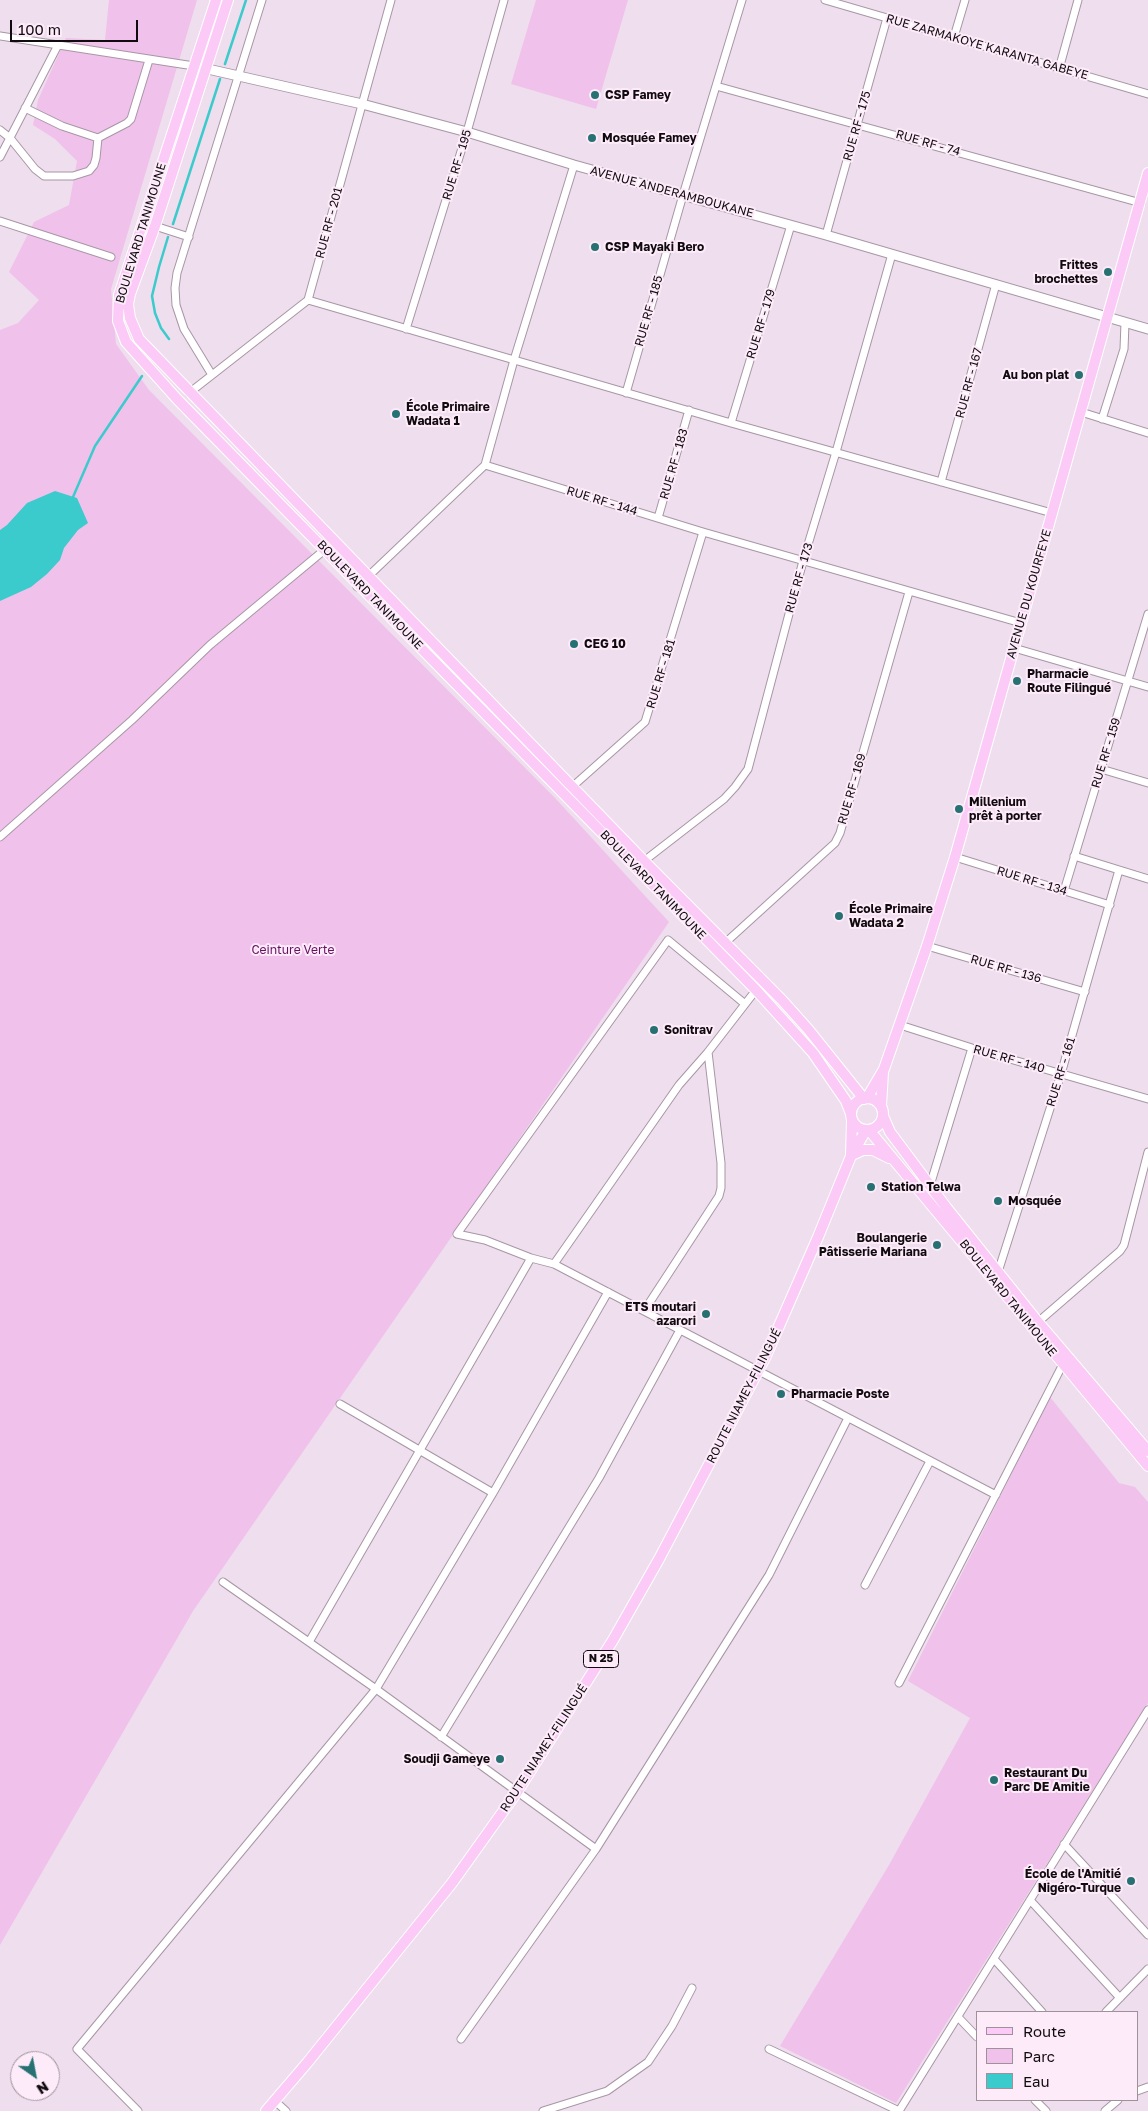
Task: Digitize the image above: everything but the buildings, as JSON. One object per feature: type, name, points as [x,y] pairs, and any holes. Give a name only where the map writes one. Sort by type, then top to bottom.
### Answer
[{"type":"main road","name":"BOULEVARD TANIMOUNE","points":[[216,0],[119,295],[118,322],[126,342],[141,360],[326,549],[359,586],[756,990],[813,1053],[846,1101],[852,1117]]},
{"type":"main road","name":"BOULEVARD TANIMOUNE","points":[[228,0],[155,226],[130,294],[128,304],[130,318],[139,339],[189,393],[795,1014],[866,1098]]},
{"type":"main road","name":"AVENUE DU KOURFEYE","points":[[866,1098],[884,1069],[927,946],[1014,648],[1148,173]]},
{"type":"main road","points":[[584,814],[592,807]]},
{"type":"main road","name":"AVENUE DU KOURFEYE","points":[[882,1111],[884,1069]]},
{"type":"main road","points":[[866,1098],[876,1101],[882,1111],[879,1125],[868,1130],[857,1127],[852,1117],[856,1102],[866,1098]]},
{"type":"main road","name":"BOULEVARD TANIMOUNE","points":[[882,1111],[890,1132],[928,1184],[1038,1322],[1148,1451]]},
{"type":"main road","name":"ROUTE NIAMEY-FILINGUÉ","points":[[851,1156],[852,1117]]},
{"type":"main road","name":"BOULEVARD TANIMOUNE","points":[[868,1130],[1148,1466]]},
{"type":"main road","name":"ROUTE NIAMEY-FILINGUÉ","points":[[266,2111],[452,1883],[517,1792],[617,1632],[664,1550],[759,1371],[818,1237],[851,1156],[868,1130]]},
{"type":"main road","points":[[851,1156],[863,1150],[873,1150],[882,1153],[899,1165]]},
{"type":"street","points":[[212,375],[184,329],[176,305],[175,288],[177,274],[262,0]]},
{"type":"street","name":"RUE RF - 201","points":[[308,300],[391,0]]},
{"type":"street","name":"RUE RF - 195","points":[[406,329],[467,132],[504,0]]},
{"type":"street","name":"RUE RF - 185","points":[[626,393],[742,0]]},
{"type":"street","name":"RUE ZARMAKOYE KARANTA GABEYE","points":[[825,0],[855,4],[887,18],[1148,94]]},
{"type":"street","points":[[954,37],[965,0]]},
{"type":"street","points":[[1059,68],[1078,0]]},
{"type":"street","name":"RUE RF - 175","points":[[826,235],[887,18]]},
{"type":"street","points":[[0,36],[194,66]]},
{"type":"street","points":[[0,157],[58,45]]},
{"type":"street","points":[[25,108],[62,126],[98,138],[131,119],[149,60]]},
{"type":"street","name":"AVENUE ANDERAMBOUKANE","points":[[194,66],[362,104],[467,132],[574,165],[791,225],[1148,329]]},
{"type":"street","name":"RUE RF - 74","points":[[716,86],[1140,202]]},
{"type":"street","points":[[0,130],[10,138],[35,169],[44,176],[73,176],[89,171],[94,165],[96,158],[98,138]]},
{"type":"street","points":[[359,586],[484,465],[574,165]]},
{"type":"street","points":[[0,221],[111,257]]},
{"type":"street","name":"RUE RF - 179","points":[[730,423],[791,225]]},
{"type":"street","points":[[155,226],[189,237]]},
{"type":"street","name":"RUE RF - 173","points":[[644,861],[724,798],[748,769],[803,561],[892,254]]},
{"type":"street","name":"RUE RF - 167","points":[[941,482],[996,284]]},
{"type":"street","points":[[189,393],[308,300],[730,423],[1052,513]]},
{"type":"street","points":[[1102,419],[1124,348],[1125,323]]},
{"type":"street","name":"RUE RF - 183","points":[[658,518],[689,410]]},
{"type":"street","points":[[1081,412],[1148,433]]},
{"type":"street","name":"RUE RF - 144","points":[[484,465],[703,532],[1021,623]]},
{"type":"street","name":"RUE RF - 181","points":[[572,786],[645,722],[703,532]]},
{"type":"street","points":[[0,837],[132,720],[210,645],[334,542]]},
{"type":"street","name":"RUE RF - 169","points":[[725,943],[835,843],[840,833],[909,592]]},
{"type":"street","name":"RUE RF - 159","points":[[1064,891],[1148,614]]},
{"type":"street","points":[[1014,648],[1148,687]]},
{"type":"street","points":[[1101,769],[1148,782]]},
{"type":"street","points":[[1074,856],[1148,879]]},
{"type":"street","name":"RUE RF - 134","points":[[954,857],[1110,905]]},
{"type":"street","name":"RUE RF - 161","points":[[998,1272],[1061,1074],[1119,870]]},
{"type":"street","points":[[745,1004],[668,940],[457,1234],[485,1240],[531,1258],[554,1264],[996,1496]]},
{"type":"street","name":"RUE RF - 136","points":[[927,946],[1085,992]]},
{"type":"street","points":[[554,1264],[679,1085],[708,1052],[756,990]]},
{"type":"street","name":"RUE RF - 140","points":[[900,1024],[972,1048],[1148,1100]]},
{"type":"street","points":[[928,1184],[932,1179],[972,1048]]},
{"type":"street","points":[[644,1311],[719,1196],[722,1188],[721,1163],[708,1052]]},
{"type":"street","points":[[1038,1322],[1120,1251],[1124,1245],[1148,1152]]},
{"type":"street","points":[[309,1642],[531,1258]]},
{"type":"street","points":[[138,2111],[77,2049],[376,1689],[493,1493],[608,1292]]},
{"type":"street","points":[[441,1737],[599,1478],[680,1330]]},
{"type":"street","points":[[899,1684],[1063,1364]]},
{"type":"street","points":[[340,1404],[493,1493]]},
{"type":"street","points":[[461,2039],[596,1848],[769,1575],[848,1418]]},
{"type":"street","points":[[865,1585],[930,1461]]},
{"type":"street","points":[[223,1582],[376,1689],[596,1848]]},
{"type":"street","points":[[769,2049],[899,2111],[1148,1710]]},
{"type":"street","points":[[1064,1844],[1148,1936]]},
{"type":"street","points":[[1030,1900],[1120,1998]]},
{"type":"street","points":[[994,1959],[1041,2011]]},
{"type":"street","points":[[1107,2011],[1148,1969]]},
{"type":"street","points":[[543,2111],[607,2091],[648,2062],[672,2026],[692,1988]]},
{"type":"street","points":[[958,2017],[976,2036]]},
{"type":"street","points":[[275,2101],[286,2111]]},
{"type":"street","points":[[1036,2101],[1046,2111]]},
{"type":"street","points":[[1105,2111],[1117,2101]]},
{"type":"green space","name":"Ceinture Verte","points":[[109,0],[197,0],[111,289],[116,344],[149,390],[556,799],[669,922],[193,1611],[0,1945],[0,330],[18,323],[39,300],[9,272],[34,222],[69,205],[77,161],[55,139],[33,125],[38,100],[66,38],[105,40]]},
{"type":"green space","points":[[536,0],[628,0],[596,109],[511,84]]},
{"type":"green space","points":[[1050,1397],[1119,1483],[1135,1487],[1148,1502],[1148,1703],[896,2103],[780,2046],[889,1865],[970,1718],[908,1681]]},
{"type":"water","points":[[55,491],[77,498],[88,523],[78,530],[64,548],[60,560],[47,574],[31,587],[0,601],[0,530],[27,503]]},
{"type":"waterway","points":[[225,64],[246,0]]},
{"type":"waterway","points":[[173,224],[220,79]]},
{"type":"waterway","points":[[168,237],[152,296],[155,313],[161,328],[169,339]]},
{"type":"waterway","points":[[73,497],[95,446],[142,376]]},
{"type":"place","name":"CSP Famey","points":[[595,95]]},
{"type":"place","name":"Mosquée Famey","points":[[592,138]]},
{"type":"place","name":"CSP Mayaki Bero","points":[[595,247]]},
{"type":"place","name":"Frittes brochettes","points":[[1108,272]]},
{"type":"place","name":"Au bon plat","points":[[1079,375]]},
{"type":"place","name":"École Primaire Wadata 1","points":[[396,414]]},
{"type":"place","name":"CEG 10","points":[[574,644]]},
{"type":"place","name":"Pharmacie Route Filingué","points":[[1017,681]]},
{"type":"place","name":"Millenium prêt à porter","points":[[959,809]]},
{"type":"place","name":"École Primaire Wadata 2","points":[[839,916]]},
{"type":"place","name":"Sonitrav","points":[[654,1030]]},
{"type":"place","name":"Station Telwa","points":[[871,1187]]},
{"type":"place","name":"Mosquée","points":[[998,1201]]},
{"type":"place","name":"Boulangerie Pâtisserie Mariana","points":[[937,1245]]},
{"type":"place","name":"ETS moutari azarori","points":[[706,1314]]},
{"type":"place","name":"Pharmacie Poste","points":[[781,1394]]},
{"type":"place","name":"Soudji Gameye","points":[[500,1759]]},
{"type":"place","name":"Restaurant Du Parc DE Amitie","points":[[994,1780]]},
{"type":"place","name":"École de l'Amitié Nigéro-Turque","points":[[1131,1881]]}]
